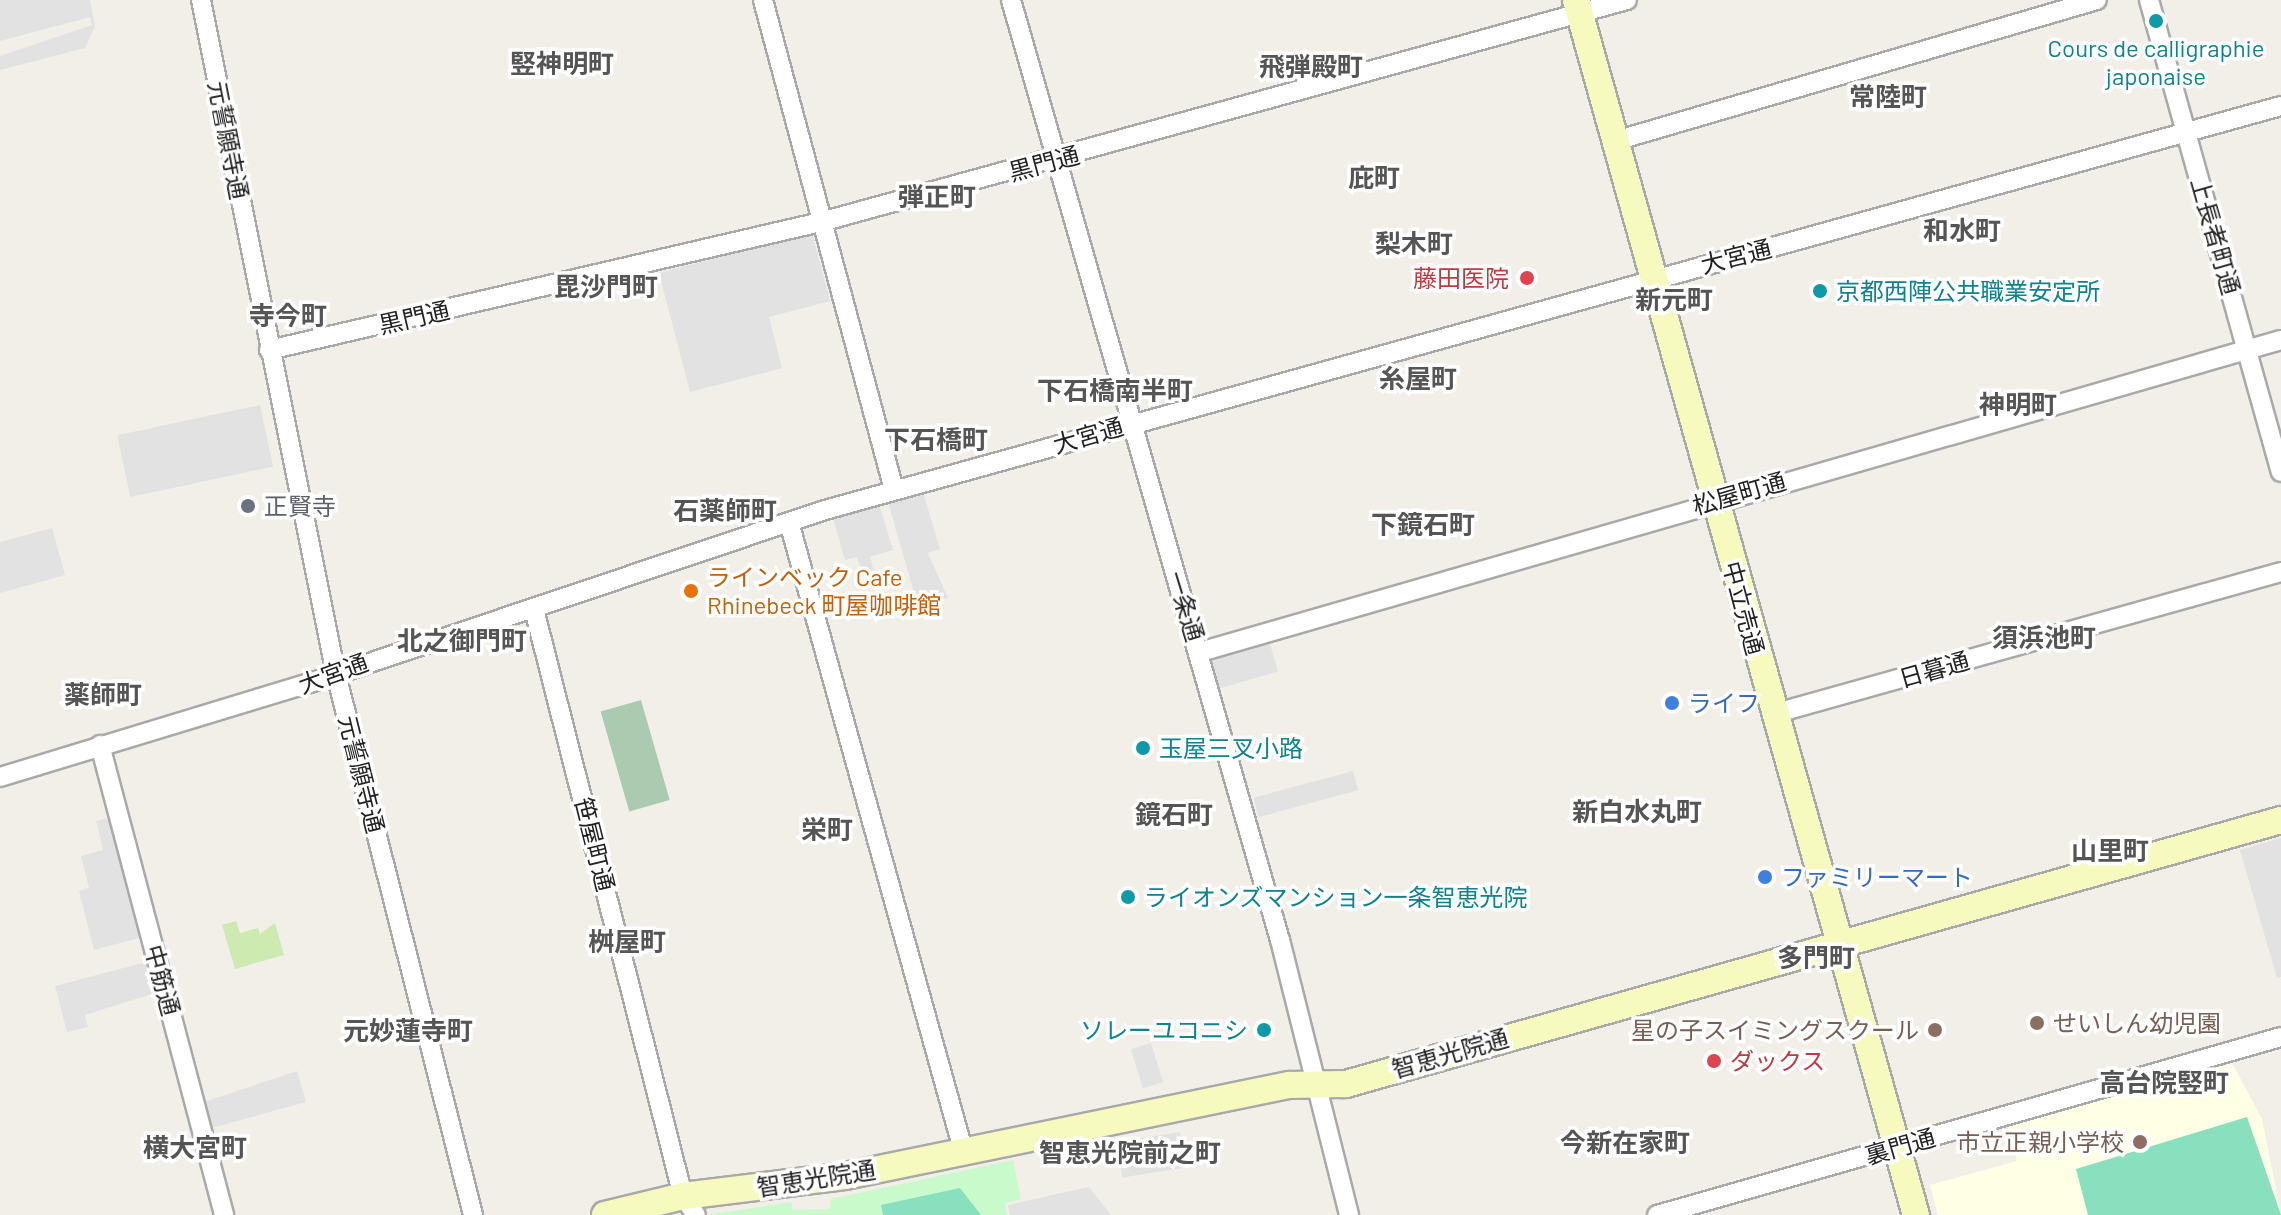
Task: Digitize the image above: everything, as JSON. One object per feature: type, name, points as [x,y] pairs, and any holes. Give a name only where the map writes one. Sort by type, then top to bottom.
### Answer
[{"type":"street","name":"元誓願寺通","points":[[201,0],[335,670],[473,1215]]},
{"type":"street","points":[[763,0],[894,490]]},
{"type":"street","name":"一条通","points":[[1011,0],[1200,652],[1349,1215]]},
{"type":"street","name":"黒門通","points":[[269,350],[821,222],[1059,159],[1577,7],[1627,0]]},
{"type":"street","points":[[1615,141],[2097,0]]},
{"type":"street","name":"上長者町通","points":[[2149,0],[2281,472]]},
{"type":"street","name":"中立売通","points":[[1577,7],[1916,1215]]},
{"type":"street","name":"大宮通","points":[[0,777],[534,609],[789,522],[894,490],[1651,276],[2281,106]]},
{"type":"street","name":"松屋町通","points":[[1200,652],[1714,500],[2281,340]]},
{"type":"street","points":[[789,522],[963,1150]]},
{"type":"street","name":"日暮通","points":[[1773,714],[2281,572]]},
{"type":"street","name":"笹屋町通","points":[[534,609],[690,1205]]},
{"type":"street","name":"中筋通","points":[[100,745],[224,1215]]},
{"type":"street","name":"智恵光院通","points":[[605,1215],[690,1205],[845,1176],[1290,1085],[1314,1087],[2281,820]]},
{"type":"street","name":"裏門通","points":[[1657,1215],[2281,1037]]},
{"type":"shaded area","points":[[0,0],[90,0],[95,26],[85,48],[0,70],[0,56],[92,25],[90,17],[0,41]]},
{"type":"shaded area","points":[[812,233],[830,301],[769,317],[782,368],[690,392],[659,273]]},
{"type":"shaded area","points":[[260,405],[273,467],[130,497],[117,435]]},
{"type":"shaded area","points":[[923,492],[940,549],[928,553],[948,598],[918,606],[888,502]]},
{"type":"shaded area","points":[[878,501],[893,550],[870,557],[874,572],[863,576],[857,557],[845,560],[832,515]]},
{"type":"shaded area","points":[[52,528],[65,575],[0,593],[0,542]]},
{"type":"shaded area","points":[[1268,637],[1278,672],[1217,689],[1207,654]]},
{"type":"shaded area","points":[[641,700],[670,800],[629,812],[601,712]]},
{"type":"shaded area","points":[[1353,771],[1358,790],[1259,817],[1254,798]]},
{"type":"shaded area","points":[[113,817],[143,937],[94,950],[79,891],[89,888],[81,856],[103,850],[96,821]]},
{"type":"shaded area","points":[[2281,838],[2281,977],[2277,978],[2240,850]]},
{"type":"shaded area","points":[[150,961],[158,992],[85,1015],[88,1027],[67,1032],[55,986]]},
{"type":"shaded area","points":[[1151,1043],[1163,1082],[1143,1088],[1131,1049]]},
{"type":"shaded area","name":"市立正親小学校","points":[[2230,1059],[2262,1119],[2281,1215],[1938,1215],[1930,1185],[2017,1161],[2007,1122]]},
{"type":"shaded area","points":[[297,1071],[306,1102],[208,1129],[201,1103]]},
{"type":"shaded area","points":[[1180,1132],[1186,1168],[1122,1178],[1117,1142]]},
{"type":"shaded area","points":[[1089,1187],[1111,1215],[1010,1215],[1008,1205]]},
{"type":"green space","points":[[236,921],[240,933],[258,928],[260,934],[275,923],[284,955],[235,969],[222,925]]},
{"type":"green space","points":[[2247,1117],[2281,1215],[2088,1215],[2076,1169]]},
{"type":"green space","points":[[1013,1160],[1021,1199],[1005,1203],[1007,1215],[707,1215],[791,1202],[793,1210],[830,1209],[831,1199]]},
{"type":"green space","points":[[960,1188],[981,1215],[883,1215],[881,1205]]},
{"type":"place","name":"Cours de calligraphie japonaise","points":[[2156,21]]},
{"type":"place","name":"藤田医院","points":[[1527,278]]},
{"type":"place","name":"京都西陣公共職業安定所","points":[[1820,291]]},
{"type":"place","name":"正賢寺","points":[[248,506]]},
{"type":"place","name":"ラインベック Cafe Rhinebeck 町屋咖啡館","points":[[691,591]]},
{"type":"place","name":"ライフ","points":[[1672,703]]},
{"type":"place","name":"玉屋三叉小路","points":[[1143,748]]},
{"type":"place","name":"ファミリーマート","points":[[1765,877]]},
{"type":"place","name":"ライオンズマンション一条智恵光院","points":[[1128,897]]},
{"type":"place","name":"せいしん幼児園","points":[[2037,1023]]},
{"type":"place","name":"ソレーユコニシ","points":[[1264,1030]]},
{"type":"place","name":"星の子スイミングスクール","points":[[1935,1030]]},
{"type":"place","name":"ダックス","points":[[1714,1061]]},
{"type":"place","name":"市立正親小学校","points":[[2140,1142]]},
{"type":"district","name":"竪神明町","points":[[562,63]]},
{"type":"district","name":"飛弾殿町","points":[[1311,66]]},
{"type":"district","name":"常陸町","points":[[1888,96]]},
{"type":"district","name":"庇町","points":[[1374,177]]},
{"type":"district","name":"弾正町","points":[[937,196]]},
{"type":"district","name":"和水町","points":[[1962,230]]},
{"type":"district","name":"梨木町","points":[[1414,243]]},
{"type":"district","name":"毘沙門町","points":[[606,286]]},
{"type":"district","name":"新元町","points":[[1674,299]]},
{"type":"district","name":"寺今町","points":[[288,315]]},
{"type":"district","name":"糸屋町","points":[[1418,378]]},
{"type":"district","name":"下石橋南半町","points":[[1115,390]]},
{"type":"district","name":"神明町","points":[[2018,404]]},
{"type":"district","name":"下石橋町","points":[[936,439]]},
{"type":"district","name":"石薬師町","points":[[725,510]]},
{"type":"district","name":"下鏡石町","points":[[1423,524]]},
{"type":"district","name":"須浜池町","points":[[2044,637]]},
{"type":"district","name":"北之御門町","points":[[462,640]]},
{"type":"district","name":"薬師町","points":[[103,694]]},
{"type":"district","name":"新白水丸町","points":[[1637,811]]},
{"type":"district","name":"鏡石町","points":[[1174,814]]},
{"type":"district","name":"栄町","points":[[827,829]]},
{"type":"district","name":"山里町","points":[[2110,850]]},
{"type":"district","name":"桝屋町","points":[[627,941]]},
{"type":"district","name":"多門町","points":[[1816,957]]},
{"type":"district","name":"元妙蓮寺町","points":[[408,1030]]},
{"type":"district","name":"高台院竪町","points":[[2164,1082]]},
{"type":"district","name":"今新在家町","points":[[1625,1142]]},
{"type":"district","name":"横大宮町","points":[[195,1147]]},
{"type":"district","name":"智恵光院前之町","points":[[1130,1152]]}]
